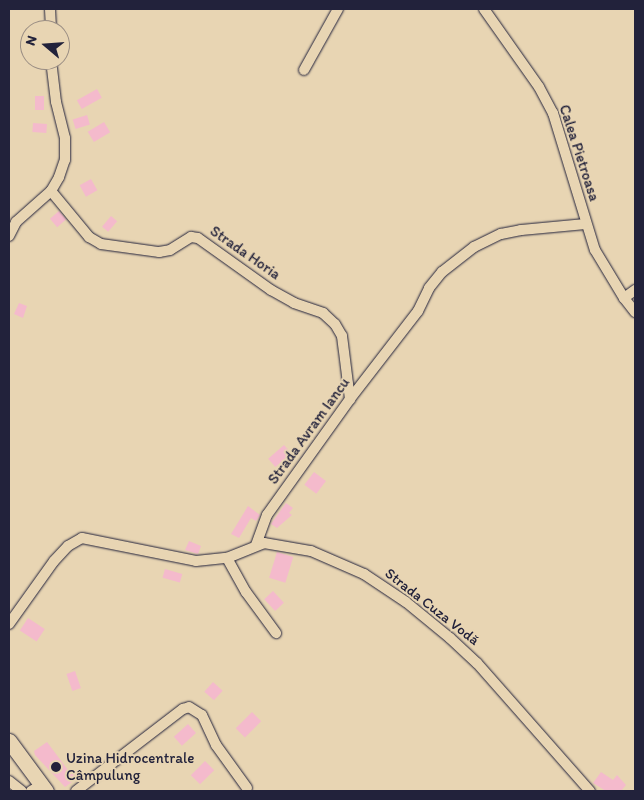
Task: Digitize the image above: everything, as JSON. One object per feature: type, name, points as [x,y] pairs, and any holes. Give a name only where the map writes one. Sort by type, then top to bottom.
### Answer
[{"type":"highway","points":[[9,741],[40,789]]},
{"type":"street","points":[[304,70],[338,9]]},
{"type":"street","name":"Calea Pietroasa","points":[[484,9],[539,88],[553,113],[595,250],[624,298],[635,312]]},
{"type":"street","points":[[9,236],[16,222],[51,190],[60,177],[65,160],[65,138],[56,102],[52,70]]},
{"type":"street","name":"Strada Horia","points":[[51,190],[88,237],[101,244],[159,252],[170,250],[191,237],[198,238],[294,304],[323,313],[335,324],[342,336],[350,399]]},
{"type":"street","name":"Strada Avram Iancu","points":[[256,545],[267,516],[350,399],[418,311],[429,288],[442,272],[474,247],[501,234],[521,230],[586,224]]},
{"type":"street","points":[[624,298],[635,290]]},
{"type":"street","name":"Strada Cuza Vodă","points":[[9,624],[61,553],[68,546],[82,538],[196,562],[227,558],[256,545],[273,543],[312,551],[364,574],[406,602],[477,662],[590,791]]},
{"type":"street","points":[[227,558],[246,592],[276,632]]},
{"type":"street","points":[[76,791],[189,707],[202,715],[216,745],[247,788]]},
{"type":"street","points":[[9,781],[22,791]]},
{"type":"building","points":[[97,89],[102,98],[82,109],[77,100]]},
{"type":"building","points":[[35,96],[44,96],[44,110],[35,110]]},
{"type":"building","points":[[87,115],[90,125],[76,129],[73,119]]},
{"type":"building","points":[[104,122],[110,132],[94,142],[88,132]]},
{"type":"building","points":[[33,123],[47,124],[46,133],[32,132]]},
{"type":"building","points":[[91,179],[97,190],[86,197],[80,185]]},
{"type":"building","points":[[59,211],[66,219],[57,227],[50,219]]},
{"type":"building","points":[[111,216],[117,221],[108,232],[102,227]]},
{"type":"building","points":[[19,303],[27,306],[23,318],[14,314]]},
{"type":"building","points":[[284,445],[291,453],[275,467],[268,459]]},
{"type":"building","points":[[314,472],[326,481],[316,494],[304,485]]},
{"type":"building","points":[[286,503],[293,508],[289,513],[292,515],[277,528],[271,524]]},
{"type":"building","points":[[248,506],[260,515],[256,521],[251,518],[239,538],[231,534]]},
{"type":"building","points":[[189,541],[201,546],[198,554],[185,550]]},
{"type":"building","points":[[277,552],[293,557],[285,583],[269,578]]},
{"type":"building","points":[[165,569],[182,574],[180,583],[163,578]]},
{"type":"building","points":[[273,591],[284,603],[275,611],[264,599]]},
{"type":"building","points":[[28,618],[45,629],[37,641],[20,631]]},
{"type":"building","points":[[75,671],[81,688],[72,691],[66,674]]},
{"type":"building","points":[[213,682],[223,691],[214,700],[204,692]]},
{"type":"building","points":[[252,712],[261,721],[245,737],[236,728]]},
{"type":"building","points":[[188,724],[196,733],[182,746],[174,737]]},
{"type":"building","name":"Uzina Hidrocentrale Câmpulung","points":[[47,742],[71,774],[76,771],[80,776],[65,787],[35,755],[34,751]]},
{"type":"building","points":[[205,761],[214,770],[200,784],[191,775]]},
{"type":"building","points":[[601,772],[613,780],[617,775],[626,785],[621,791],[606,791],[593,783]]},
{"type":"place","name":"Uzina Hidrocentrale Câmpulung","points":[[56,767]]}]
